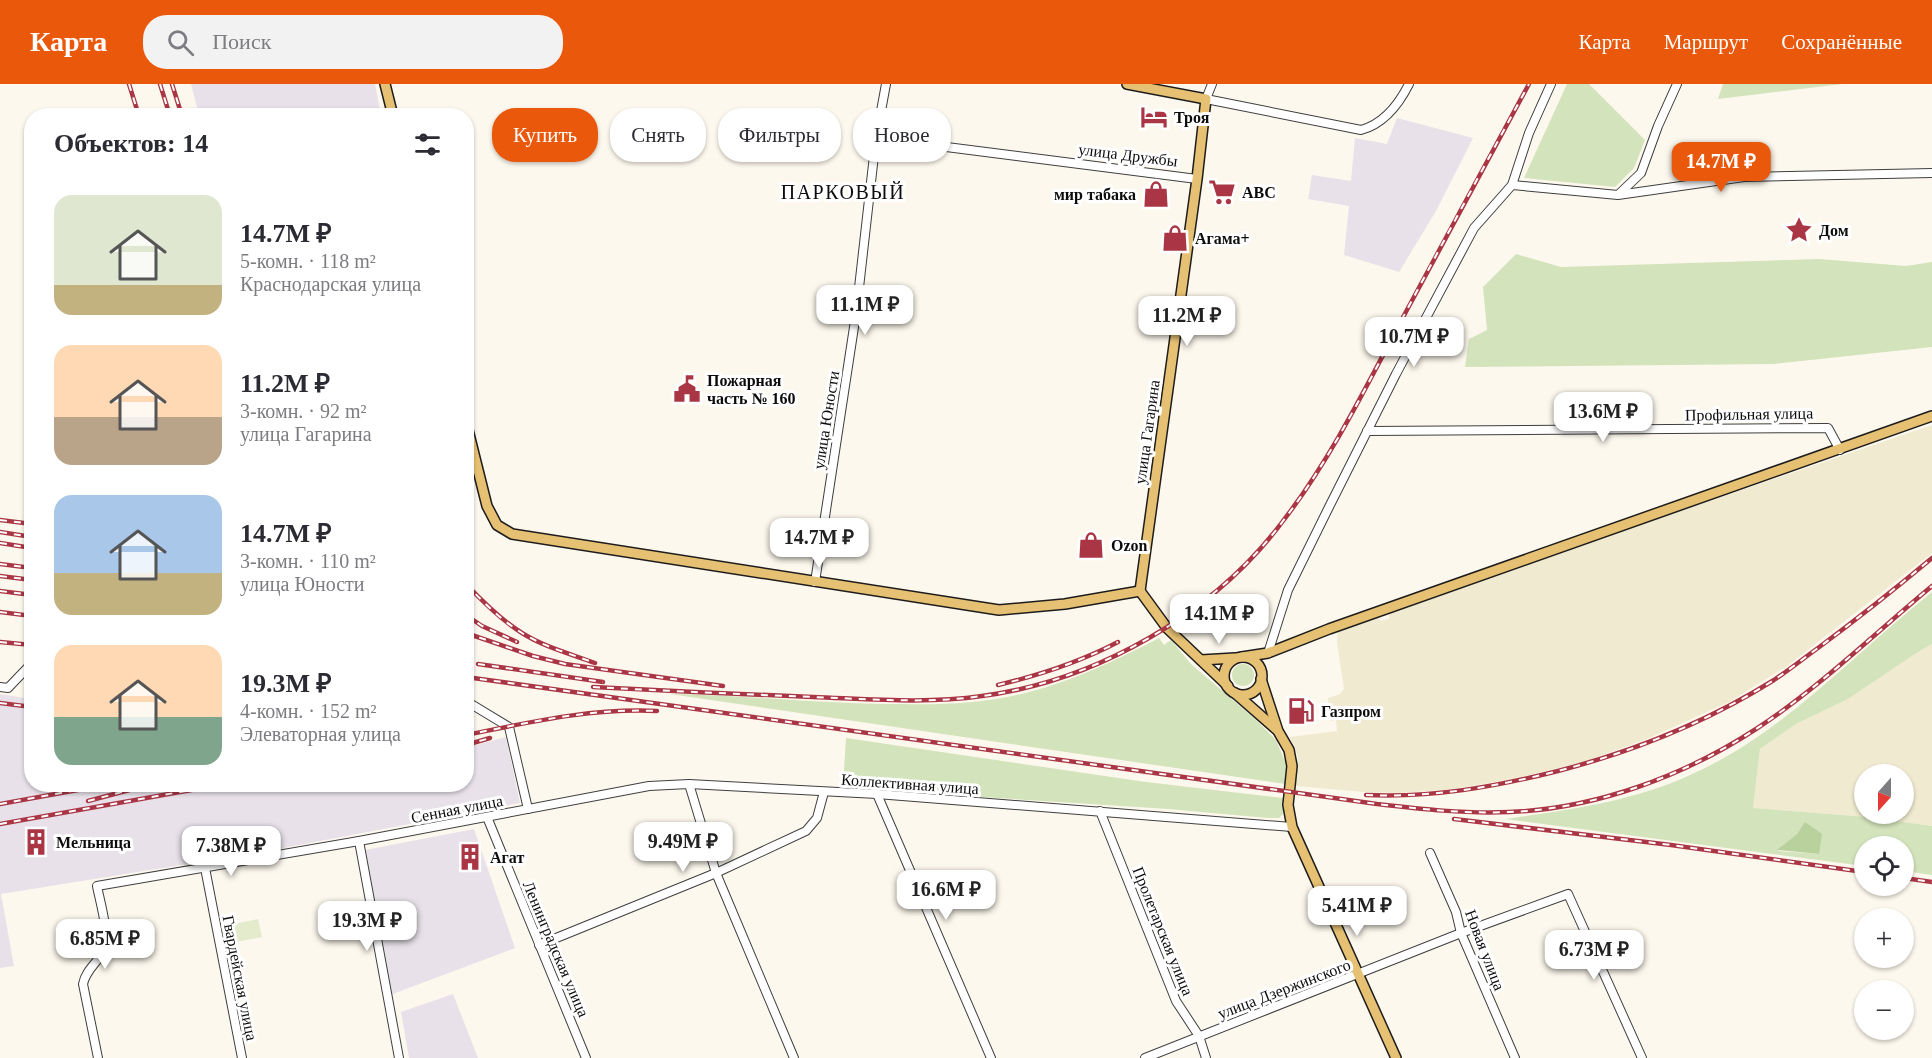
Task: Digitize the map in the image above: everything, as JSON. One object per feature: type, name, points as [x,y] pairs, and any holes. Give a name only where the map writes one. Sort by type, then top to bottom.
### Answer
[{"type":"main road","points":[[385,84],[391,108]]},
{"type":"main road","points":[[1127,84],[1206,99]]},
{"type":"main road","name":"улица Гагарина","points":[[1140,591],[1206,99]]},
{"type":"main road","points":[[1201,660],[1268,652],[1932,416]]},
{"type":"main road","points":[[474,454],[487,506],[497,525],[512,534],[540,540],[999,610],[1065,604],[1140,591],[1167,628],[1229,688],[1278,731]]},
{"type":"main road","points":[[1268,652],[1261,674],[1256,688],[1249,693],[1241,694],[1229,688],[1224,680],[1225,669],[1230,662],[1240,657],[1254,661],[1261,674],[1278,731],[1289,750],[1292,766],[1288,805],[1292,827],[1396,1058]]},
{"type":"street","name":"улица Юности","points":[[882,108],[886,84]]},
{"type":"street","name":"улица Гагарина","points":[[1205,84],[1206,99]]},
{"type":"street","name":"улица Гагарина","points":[[1206,99],[1212,84]]},
{"type":"street","points":[[1206,99],[1361,130],[1370,128],[1389,114],[1409,84]]},
{"type":"street","points":[[1268,652],[1288,590],[1474,228],[1512,185],[1529,133],[1551,84]]},
{"type":"street","points":[[1618,195],[1641,173],[1658,126],[1677,84]]},
{"type":"street","name":"улица Дружбы","points":[[951,148],[1197,179]]},
{"type":"street","name":"улица Юности","points":[[815,582],[856,314],[873,162]]},
{"type":"street","points":[[1512,185],[1618,195],[1744,177],[1932,172]]},
{"type":"street","name":"Профильная улица","points":[[1368,431],[1828,428],[1840,450]]},
{"type":"street","points":[[0,687],[8,688],[24,671]]},
{"type":"street","points":[[474,706],[509,727],[528,809]]},
{"type":"street","points":[[689,784],[716,873],[794,1058]]},
{"type":"street","name":"Сенная улица","points":[[98,1058],[83,984],[85,975],[103,952],[106,943],[97,886],[359,841],[648,786],[689,784],[824,792]]},
{"type":"street","name":"Коллективная улица","points":[[539,945],[716,873],[806,831],[817,818],[824,792],[877,794],[1292,827]]},
{"type":"street","points":[[877,794],[991,1058]]},
{"type":"street","name":"Пролетарская улица","points":[[1100,811],[1176,1001],[1199,1036],[1206,1058]]},
{"type":"street","name":"Ленинградская улица","points":[[487,817],[586,1058]]},
{"type":"street","points":[[359,841],[399,1058]]},
{"type":"street","name":"Новая улица","points":[[1430,853],[1456,912],[1461,933],[1515,1058]]},
{"type":"street","name":"Гвардейская улица","points":[[205,868],[242,1058]]},
{"type":"street","name":"улица Дзержинского","points":[[1145,1058],[1461,933],[1568,894],[1642,1058]]},
{"type":"shaded area","points":[[191,84],[375,84],[380,108],[197,108]]},
{"type":"shaded area","points":[[1397,118],[1473,138],[1436,211],[1399,272],[1344,255],[1349,206],[1308,199],[1312,175],[1351,181],[1355,138],[1387,144]]},
{"type":"shaded area","points":[[1932,425],[1932,553],[1787,666],[1729,702],[1647,739],[1583,762],[1514,779],[1445,790],[1398,793],[1295,786],[1298,757],[1290,737],[1337,731],[1336,720],[1330,721],[1328,698],[1340,694],[1344,689],[1337,643],[1338,631],[1378,617],[1380,621],[1389,619],[1389,611]]},
{"type":"shaded area","points":[[1932,644],[1932,826],[1914,823],[1914,764],[1854,764],[1854,816],[1753,808],[1760,749],[1796,724],[1848,699]]},
{"type":"shaded area","points":[[0,694],[24,698],[24,792],[474,792],[474,734],[476,745],[506,737],[520,803],[262,852],[1,894],[14,966],[0,968]]},
{"type":"shaded area","points":[[474,829],[515,948],[390,995],[365,850]]},
{"type":"shaded area","points":[[453,994],[478,1058],[409,1058],[401,1012]]},
{"type":"green space","points":[[1567,84],[1589,84],[1645,140],[1634,168],[1615,187],[1524,178]]},
{"type":"green space","points":[[1723,84],[1842,84],[1718,99]]},
{"type":"green space","points":[[1516,254],[1561,267],[1819,259],[1906,266],[1932,262],[1932,347],[1774,364],[1465,367],[1469,339],[1487,330],[1483,287]]},
{"type":"green space","points":[[1932,592],[1932,644],[1848,699],[1796,724],[1760,749],[1753,808],[1854,816],[1854,824],[1914,823],[1932,826],[1932,875],[1914,872],[1914,836],[1854,836],[1854,865],[1505,819],[1622,798],[1690,775],[1756,738],[1817,691]],"holes":[[[1805,823],[1819,854],[1778,851],[1797,834]]]},
{"type":"green space","points":[[1159,638],[1164,645],[1171,640],[1191,664],[1276,740],[1287,766],[1285,784],[670,694],[873,704],[982,701],[1013,696],[1063,682],[1112,662]]},
{"type":"green space","points":[[1243,664],[1251,667],[1254,675],[1251,683],[1243,686],[1235,683],[1232,675],[1235,667]]},
{"type":"green space","points":[[846,738],[1146,782],[1283,798],[1283,814],[1279,818],[1268,818],[1168,809],[843,788]]},
{"type":"green space","points":[[1805,822],[1822,834],[1819,854],[1777,850],[1797,834]]},
{"type":"green space","points":[[258,919],[262,937],[231,943],[228,925]]},
{"type":"railway","points":[[129,84],[136,108]]},
{"type":"railway","points":[[160,84],[168,108]]},
{"type":"railway","points":[[172,84],[180,108]]},
{"type":"railway","points":[[593,687],[940,700],[982,696],[1025,688],[1109,659],[1149,638],[1187,613],[1223,585],[1255,555],[1300,498],[1360,398],[1529,84]]},
{"type":"railway","points":[[0,520],[24,523]]},
{"type":"railway","points":[[0,532],[24,536]]},
{"type":"railway","points":[[0,543],[24,547]]},
{"type":"railway","points":[[1366,795],[1439,793],[1510,782],[1587,763],[1670,734],[1723,709],[1774,680],[1932,558]]},
{"type":"railway","points":[[0,564],[24,567]]},
{"type":"railway","points":[[0,576],[24,579]]},
{"type":"railway","points":[[474,678],[1377,804],[1460,812],[1541,810],[1606,797],[1638,787],[1669,775],[1728,746],[1802,696],[1932,586]]},
{"type":"railway","points":[[0,591],[24,594]]},
{"type":"railway","points":[[474,592],[507,622],[530,638],[595,663]]},
{"type":"railway","points":[[0,612],[24,615]]},
{"type":"railway","points":[[474,620],[517,642]]},
{"type":"railway","points":[[474,636],[533,656],[565,664],[723,686]]},
{"type":"railway","points":[[0,642],[24,644]]},
{"type":"railway","points":[[998,685],[1060,667],[1118,642]]},
{"type":"railway","points":[[478,664],[603,682]]},
{"type":"railway","points":[[0,703],[24,706]]},
{"type":"railway","points":[[474,733],[585,714],[657,711]]},
{"type":"railway","points":[[474,743],[490,738]]},
{"type":"railway","points":[[0,804],[67,792]]},
{"type":"railway","points":[[88,801],[122,792]]},
{"type":"railway","points":[[0,824],[180,792]]},
{"type":"railway","points":[[1454,819],[1671,845],[1854,871]]},
{"type":"railway","points":[[1914,879],[1932,882]]},
{"type":"place","name":"Троя","points":[[1154,117]]},
{"type":"place","name":"ABC","points":[[1222,192]]},
{"type":"place","name":"мир табака","points":[[1156,194]]},
{"type":"place","name":"Дом","points":[[1799,230]]},
{"type":"place","name":"Агама+","points":[[1175,238]]},
{"type":"place","name":"Пожарная часть № 160","points":[[687,389]]},
{"type":"place","name":"Ozon","points":[[1091,545]]},
{"type":"place","name":"Газпром","points":[[1301,711]]},
{"type":"place","name":"Мельница","points":[[36,842]]},
{"type":"place","name":"Агат","points":[[470,857]]},
{"type":"district","name":"ПАРКОВЫЙ","points":[[843,192]]}]
